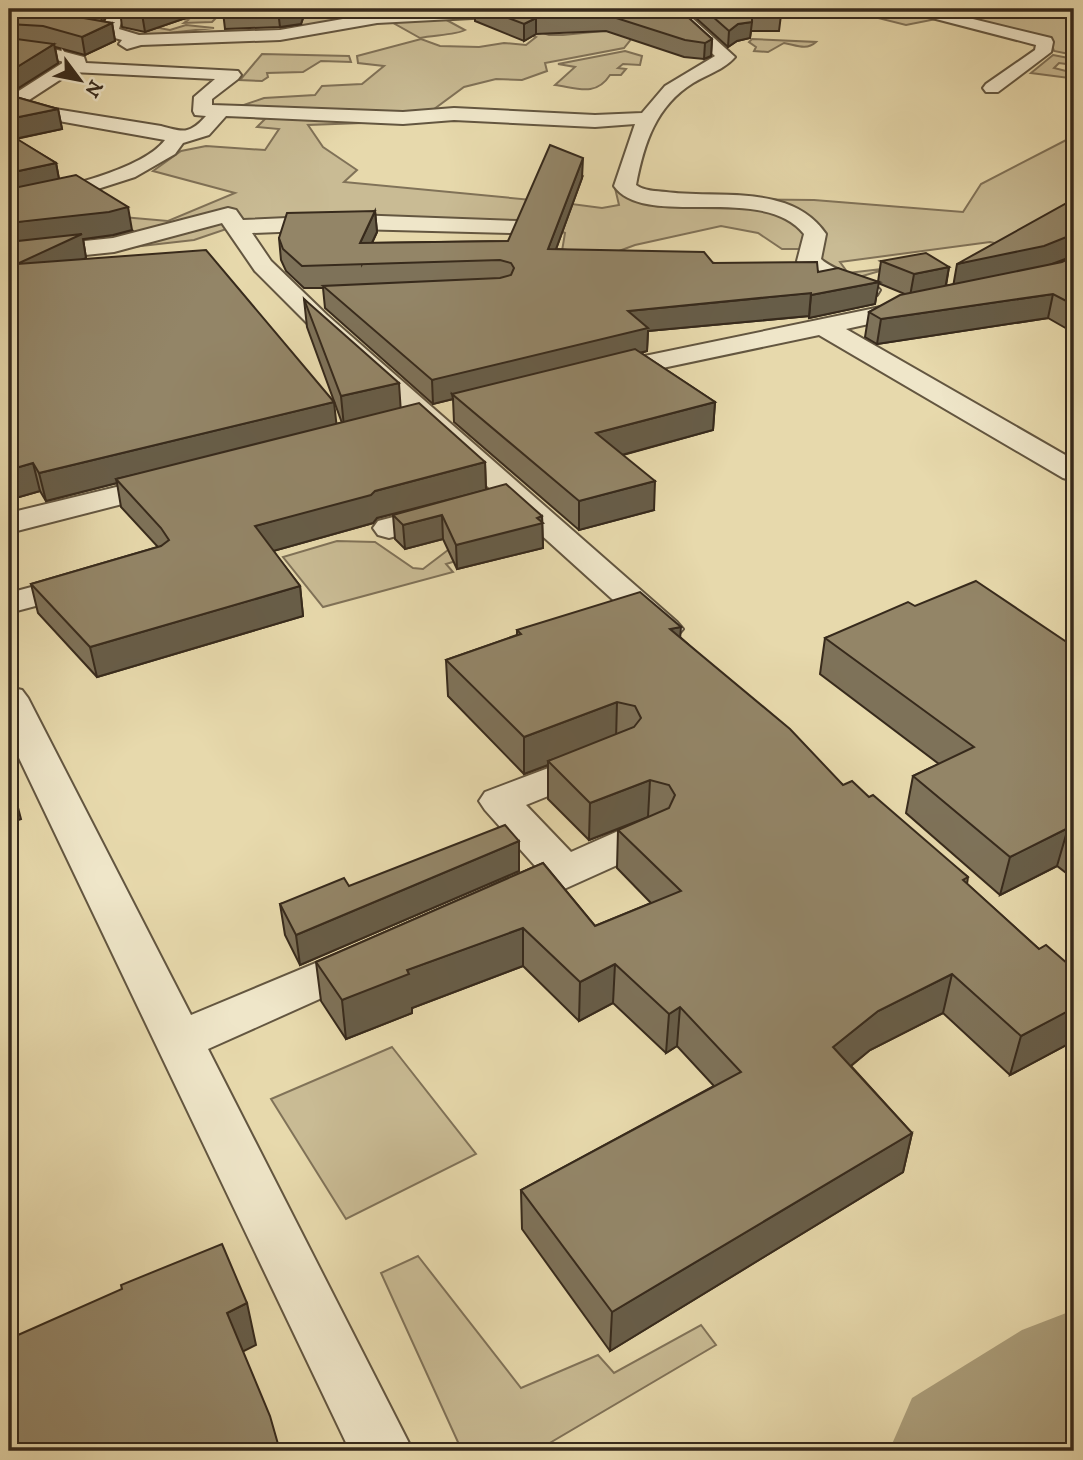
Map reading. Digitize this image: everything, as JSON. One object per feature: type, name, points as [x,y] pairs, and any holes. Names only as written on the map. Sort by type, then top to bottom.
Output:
[{"type":"street","points":[[109,44],[115,17],[124,9]]},
{"type":"street","points":[[220,110],[208,129],[197,136],[177,138],[161,132],[15,111],[20,99],[109,44],[139,40],[263,36],[377,18],[551,9]]},
{"type":"street","points":[[673,9],[726,57],[663,96],[649,118],[630,160],[625,186],[635,195],[728,200],[790,212],[809,222],[815,234],[809,261],[817,270],[833,279],[881,294],[907,308]]},
{"type":"street","points":[[914,9],[1045,42],[1043,52],[992,88]]},
{"type":"street","points":[[90,29],[109,44]]},
{"type":"street","points":[[263,36],[240,65],[203,97],[202,111],[403,118],[454,114],[595,121],[649,118]]},
{"type":"street","points":[[9,48],[46,52],[74,64],[240,65]]},
{"type":"street","points":[[9,205],[93,184],[144,166],[174,147],[177,138]]},
{"type":"street","points":[[9,256],[114,245],[232,221],[510,226]]},
{"type":"street","points":[[232,221],[263,266],[297,299],[693,654]]},
{"type":"street","points":[[297,299],[324,298]]},
{"type":"street","points":[[582,378],[946,300]]},
{"type":"street","points":[[820,325],[1074,472]]},
{"type":"street","points":[[9,523],[199,475]]},
{"type":"street","points":[[389,528],[514,494]]},
{"type":"street","points":[[9,603],[112,576]]},
{"type":"street","points":[[9,698],[382,1451]]},
{"type":"street","points":[[565,872],[499,801],[617,753]]},
{"type":"street","points":[[465,915],[649,834]]},
{"type":"street","points":[[178,1041],[403,943]]},
{"type":"shaded area","points":[[132,9],[281,9],[219,15],[212,22],[184,23],[188,20],[173,17],[148,26],[170,30],[186,25],[214,28],[141,36],[124,31],[122,22]]},
{"type":"shaded area","points":[[309,9],[413,9],[413,14],[280,31],[284,27],[295,26],[288,16],[308,16]]},
{"type":"shaded area","points":[[878,9],[1074,9],[1074,55],[1054,51],[1051,42],[941,18],[906,25],[866,15]]},
{"type":"shaded area","points":[[441,17],[465,30],[420,38],[388,20]]},
{"type":"shaded area","points":[[623,29],[632,38],[624,48],[545,63],[547,71],[522,80],[496,79],[464,87],[430,112],[401,116],[235,108],[264,98],[315,95],[322,86],[362,84],[384,66],[358,63],[357,56],[421,39],[440,46],[479,47],[504,43],[526,45],[536,37],[528,34],[537,31],[549,35],[563,35]]},
{"type":"shaded area","points":[[752,39],[816,42],[805,47],[784,43],[768,52],[754,51],[756,47],[749,42]]},
{"type":"shaded area","points":[[625,51],[642,56],[640,65],[623,64],[618,68],[626,69],[621,75],[610,75],[605,82],[592,89],[555,85],[575,67],[558,64]]},
{"type":"shaded area","points":[[262,54],[349,56],[351,62],[321,61],[303,72],[267,73],[268,77],[262,81],[240,80]]},
{"type":"shaded area","points":[[1053,55],[1074,59],[1074,65],[1059,63],[1054,68],[1074,73],[1069,78],[1031,73]]},
{"type":"shaded area","points":[[232,116],[416,121],[308,125],[323,147],[357,170],[344,182],[543,201],[531,223],[244,223],[194,240],[71,254],[28,222],[111,216],[168,221],[235,193],[153,171],[181,151],[206,146],[265,150],[279,129],[257,127],[265,119]]},
{"type":"shaded area","points":[[1074,136],[1074,206],[1012,247],[990,242],[840,262],[848,273],[890,268],[849,280],[805,249],[782,249],[758,233],[721,226],[635,245],[611,254],[560,263],[565,233],[540,224],[549,201],[602,208],[619,205],[615,188],[638,198],[814,200],[963,212],[981,184]]},
{"type":"shaded area","points":[[337,541],[375,542],[413,568],[423,569],[448,550],[459,560],[446,564],[453,572],[323,607],[283,557]]},
{"type":"shaded area","points":[[392,1047],[476,1154],[346,1219],[271,1099]]},
{"type":"shaded area","points":[[418,1256],[521,1388],[598,1355],[614,1373],[701,1325],[716,1345],[536,1451],[462,1451],[381,1273]]},
{"type":"building","points":[[9,9],[112,23],[82,37],[43,26],[9,24]]},
{"type":"building","points":[[120,9],[159,9],[142,14]]},
{"type":"building","points":[[225,9],[284,9],[223,12]]},
{"type":"building","points":[[485,9],[679,9],[712,39],[705,43],[685,40],[607,15],[536,18],[524,24]]},
{"type":"building","points":[[704,9],[778,9],[781,15],[752,15],[752,22],[738,24],[729,31]]},
{"type":"building","points":[[9,38],[54,44],[9,72]]},
{"type":"building","points":[[9,95],[58,109],[9,119]]},
{"type":"building","points":[[9,134],[56,163],[9,173]]},
{"type":"building","points":[[550,145],[583,158],[548,249],[704,252],[713,263],[817,262],[818,272],[838,268],[879,282],[811,295],[628,311],[648,328],[432,380],[323,286],[500,278],[511,275],[514,268],[511,263],[500,260],[302,266],[283,249],[279,238],[287,213],[375,211],[360,243],[508,241]]},
{"type":"building","points":[[76,175],[128,207],[109,212],[9,223],[9,189]]},
{"type":"building","points":[[1074,199],[1074,234],[1044,246],[957,264]]},
{"type":"building","points":[[82,234],[17,264],[206,250],[334,402],[39,473],[33,463],[9,470],[9,242]]},
{"type":"building","points":[[926,253],[949,267],[914,274],[881,261]]},
{"type":"building","points":[[1074,256],[1074,305],[1053,294],[881,319],[869,312],[900,295],[1062,262]]},
{"type":"building","points":[[304,299],[399,383],[341,396]]},
{"type":"building","points":[[635,349],[715,402],[596,433],[655,481],[579,501],[452,394]]},
{"type":"building","points":[[419,403],[485,462],[255,526],[300,586],[90,647],[31,584],[161,546],[169,540],[116,479]]},
{"type":"building","points":[[506,484],[542,516],[537,518],[543,523],[456,545],[442,515],[403,525],[393,515]]},
{"type":"building","points":[[976,581],[1074,647],[1074,833],[1068,828],[1010,857],[913,776],[974,747],[825,638],[908,602],[915,606]]},
{"type":"building","points":[[640,592],[681,627],[670,629],[790,729],[843,785],[852,781],[869,797],[873,795],[968,877],[963,880],[1039,949],[1046,945],[1068,964],[1074,965],[1074,1008],[1021,1036],[952,974],[878,1011],[833,1047],[912,1133],[612,1312],[521,1190],[741,1072],[680,1007],[669,1014],[615,964],[580,982],[523,928],[407,970],[409,974],[342,1000],[316,962],[543,863],[595,926],[681,891],[618,830],[669,808],[675,795],[669,785],[650,780],[590,803],[548,761],[634,727],[641,718],[635,706],[617,702],[524,737],[446,660],[521,634],[517,630]]},
{"type":"building","points":[[505,825],[519,841],[296,935],[280,904],[344,878],[349,886]]},
{"type":"building","points":[[222,1244],[247,1303],[227,1313],[270,1416],[280,1451],[9,1451],[9,1339],[122,1289],[121,1285]]},
{"type":"waterway","points":[[966,1451],[1074,1380]]}]
